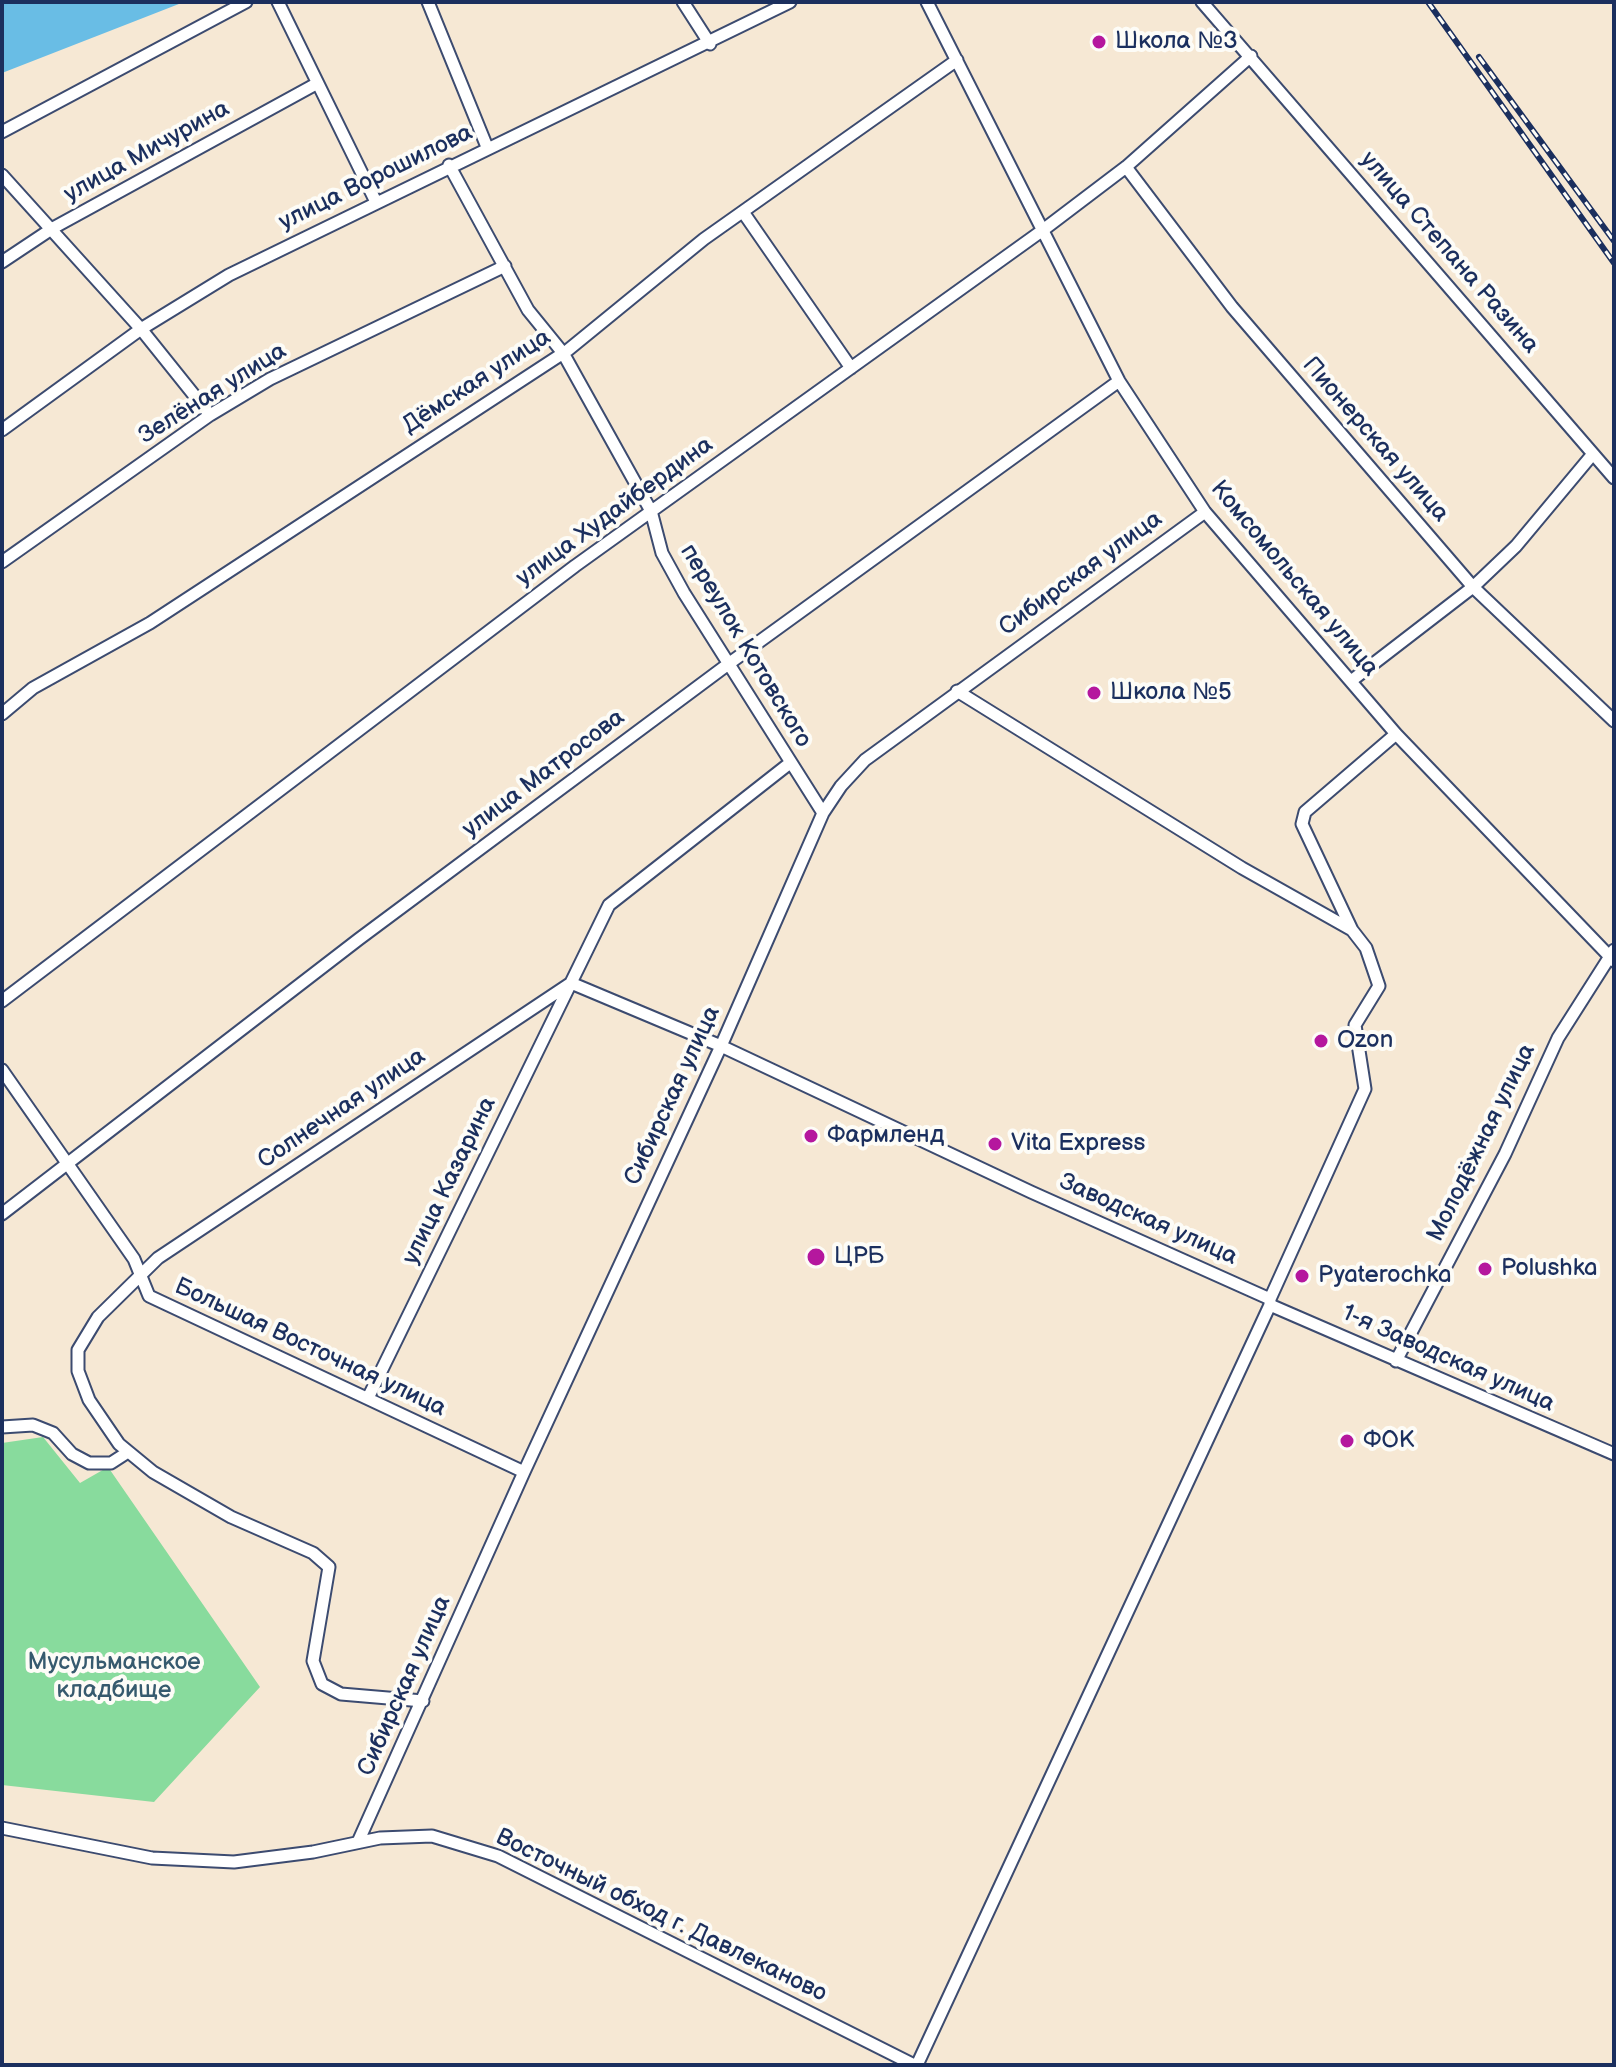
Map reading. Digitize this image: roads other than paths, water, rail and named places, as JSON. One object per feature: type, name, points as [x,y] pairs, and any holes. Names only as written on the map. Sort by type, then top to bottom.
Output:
[{"type":"street","points":[[2,132],[246,2]]},
{"type":"street","points":[[278,2],[376,202]]},
{"type":"street","points":[[428,2],[487,147]]},
{"type":"street","points":[[683,2],[710,44]]},
{"type":"street","name":"улица Ворошилова","points":[[2,430],[141,329],[229,275],[449,165],[710,44],[790,2]]},
{"type":"street","name":"Комсомольская улица","points":[[927,2],[1119,381],[1205,512],[1396,734],[1612,955]]},
{"type":"street","name":"улица Степана Разина","points":[[1202,2],[1614,478]]},
{"type":"street","name":"улица Худайбердина","points":[[2,1001],[651,511],[1043,230],[1126,167],[1251,56]]},
{"type":"street","name":"Дёмская улица","points":[[2,714],[33,688],[150,623],[563,353],[743,212],[957,60]]},
{"type":"street","name":"улица Мичурина","points":[[2,262],[53,228],[316,84]]},
{"type":"street","name":"переулок Котовского","points":[[449,165],[528,310],[563,353],[651,511],[662,553],[727,665],[823,813]]},
{"type":"street","name":"Пионерская улица","points":[[1126,167],[1232,307],[1473,587],[1614,721]]},
{"type":"street","points":[[2,175],[141,329],[210,415]]},
{"type":"street","points":[[743,212],[851,368]]},
{"type":"street","name":"Зелёная улица","points":[[2,562],[210,415],[270,379],[505,266]]},
{"type":"street","name":"улица Матросова","points":[[2,1214],[359,939],[727,665],[1119,381]]},
{"type":"street","points":[[1351,681],[1473,587],[1516,546],[1592,455]]},
{"type":"street","name":"Сибирская улица","points":[[358,1842],[524,1472],[721,1046],[823,813],[841,786],[865,760],[1205,512]]},
{"type":"street","points":[[957,691],[1242,868],[1352,930]]},
{"type":"street","points":[[916,2065],[1270,1302],[1365,1089],[1355,1025],[1379,986],[1366,948],[1352,930],[1302,824],[1305,812],[1396,734]]},
{"type":"street","name":"улица Казарина","points":[[368,1398],[609,905],[790,763]]},
{"type":"street","name":"Молодёжная улица","points":[[1396,1361],[1505,1154],[1558,1038],[1612,955]]},
{"type":"street","name":"Заводская улица","points":[[571,983],[721,1046],[1270,1302]]},
{"type":"street","name":"Солнечная улица","points":[[128,1452],[119,1444],[89,1400],[78,1371],[78,1350],[98,1317],[139,1273],[571,983]]},
{"type":"street","name":"Большая Восточная улица","points":[[2,1070],[134,1259],[149,1296],[165,1307],[524,1472]]},
{"type":"street","name":"1-я Заводская улица","points":[[1270,1302],[1396,1361],[1614,1454]]},
{"type":"street","points":[[2,1427],[33,1425],[53,1433],[72,1454],[89,1463],[111,1463],[128,1452],[153,1472],[231,1517],[313,1553],[329,1567],[313,1661],[322,1684],[341,1694],[423,1701]]},
{"type":"street","name":"Восточный обход г. Давлеканово","points":[[2,1828],[152,1858],[234,1862],[358,1842],[432,1836],[498,1856],[916,2065]]},
{"type":"water","points":[[2,2],[184,2],[2,73]]},
{"type":"railway","points":[[1428,2],[1614,263]]},
{"type":"railway","points":[[1479,57],[1614,241]]},
{"type":"place","name":"Школа №3","points":[[1099,42]]},
{"type":"place","name":"Школа №5","points":[[1094,693]]},
{"type":"place","name":"Ozon","points":[[1321,1041]]},
{"type":"place","name":"Фармленд","points":[[811,1136]]},
{"type":"place","name":"Vita Express","points":[[995,1144]]},
{"type":"place","name":"ЦРБ","points":[[816,1257]]},
{"type":"place","name":"Polushka","points":[[1485,1269]]},
{"type":"place","name":"Pyaterochka","points":[[1302,1276]]},
{"type":"place","name":"ФОК","points":[[1347,1441]]},
{"type":"park label","name":"Мусульманское кладбище","points":[[114,1677]]}]
